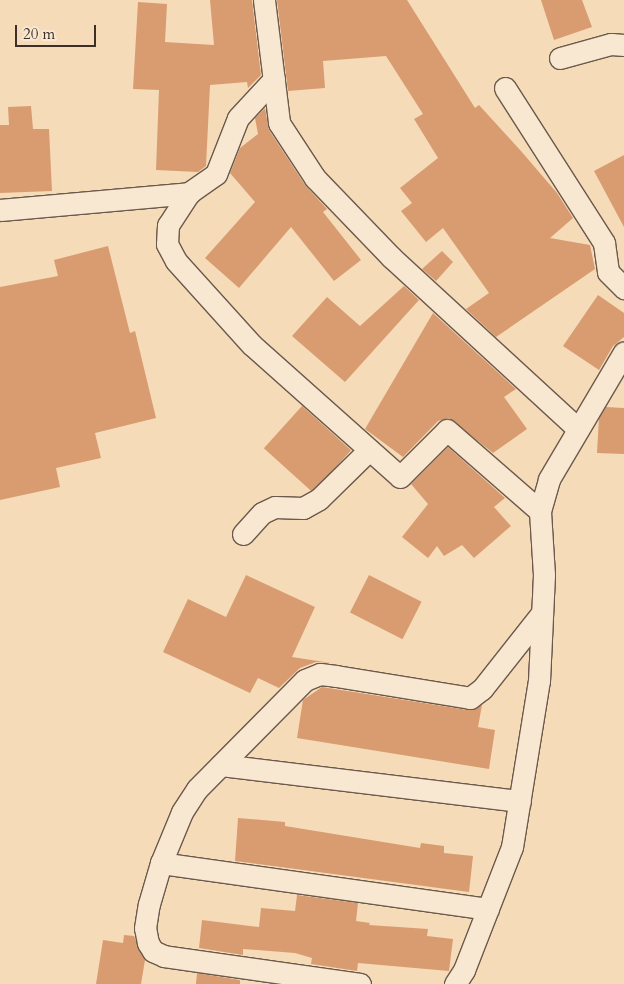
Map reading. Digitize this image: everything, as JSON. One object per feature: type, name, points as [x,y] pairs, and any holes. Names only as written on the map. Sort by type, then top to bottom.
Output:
[{"type":"street","points":[[264,0],[279,123],[315,178],[391,257],[578,429]]},
{"type":"street","points":[[560,58],[611,44],[624,45]]},
{"type":"street","points":[[274,80],[238,118],[216,174],[189,193],[168,225],[167,244],[176,261],[252,345],[400,477],[447,430],[540,511]]},
{"type":"street","points":[[505,88],[604,242],[608,272],[624,288]]},
{"type":"street","points":[[0,210],[189,193]]},
{"type":"street","points":[[455,984],[464,970],[512,847],[539,681],[542,613],[540,511],[549,479],[624,352]]},
{"type":"street","points":[[243,534],[262,514],[275,507],[303,508],[319,499],[369,450]]},
{"type":"street","points":[[360,984],[164,956],[153,951],[148,943],[145,928],[161,863],[182,812],[197,789],[293,690],[320,674],[470,698],[482,689],[542,613]]},
{"type":"street","points":[[221,764],[520,801]]},
{"type":"street","points":[[161,863],[488,909]]},
{"type":"building","points":[[210,0],[252,0],[261,75],[248,88],[247,82],[210,85],[206,166],[198,172],[156,170],[159,90],[133,89],[138,2],[167,4],[165,42],[214,45]]},
{"type":"building","points":[[277,0],[407,0],[475,108],[479,105],[521,151],[557,193],[573,218],[550,238],[590,245],[595,269],[496,337],[466,309],[489,293],[443,228],[426,242],[401,211],[412,203],[400,188],[438,158],[414,119],[423,114],[386,56],[323,61],[325,88],[288,91]]},
{"type":"building","points":[[541,0],[582,0],[592,27],[554,40]]},
{"type":"building","points":[[31,106],[33,129],[49,129],[52,191],[0,193],[0,125],[9,125],[8,107]]},
{"type":"building","points":[[265,108],[269,130],[305,185],[327,209],[323,212],[361,260],[334,281],[291,227],[239,288],[205,258],[255,202],[230,173],[240,148],[258,134],[255,118]]},
{"type":"building","points":[[624,155],[624,227],[594,171]]},
{"type":"building","points":[[108,246],[130,333],[135,331],[156,418],[95,433],[101,458],[56,468],[60,487],[0,500],[0,287],[58,276],[54,260]]},
{"type":"building","points":[[442,251],[453,262],[436,281],[422,269]]},
{"type":"building","points":[[404,286],[419,300],[345,382],[292,336],[327,297],[360,326]]},
{"type":"building","points":[[598,295],[624,313],[624,337],[613,346],[599,370],[563,346]]},
{"type":"building","points":[[433,313],[516,389],[504,397],[527,429],[493,453],[449,418],[438,421],[403,457],[365,429]]},
{"type":"building","points":[[302,406],[351,450],[313,493],[264,448]]},
{"type":"building","points":[[606,407],[624,408],[624,454],[597,453],[599,418]]},
{"type":"building","points":[[448,447],[505,498],[494,507],[511,526],[474,558],[462,545],[444,556],[437,546],[428,558],[402,537],[428,504],[411,484]]},
{"type":"building","points":[[246,575],[315,607],[292,657],[331,663],[316,662],[300,668],[279,688],[258,678],[250,693],[163,652],[188,599],[226,617]]},
{"type":"building","points":[[369,575],[422,602],[403,639],[350,612]]},
{"type":"building","points":[[322,687],[468,710],[482,705],[478,727],[495,730],[489,769],[297,738],[303,700]]},
{"type":"building","points":[[238,818],[285,822],[285,826],[420,848],[421,843],[444,846],[444,853],[473,856],[469,892],[235,861]]},
{"type":"building","points":[[297,895],[358,903],[356,921],[370,923],[369,925],[428,929],[427,936],[453,939],[449,971],[358,963],[357,971],[311,964],[312,958],[295,953],[243,949],[243,955],[199,948],[202,920],[259,927],[261,908],[295,911]]},
{"type":"building","points":[[124,935],[134,936],[145,960],[141,984],[96,984],[103,940],[123,943]]},
{"type":"building","points":[[197,973],[240,980],[240,984],[196,984]]}]
